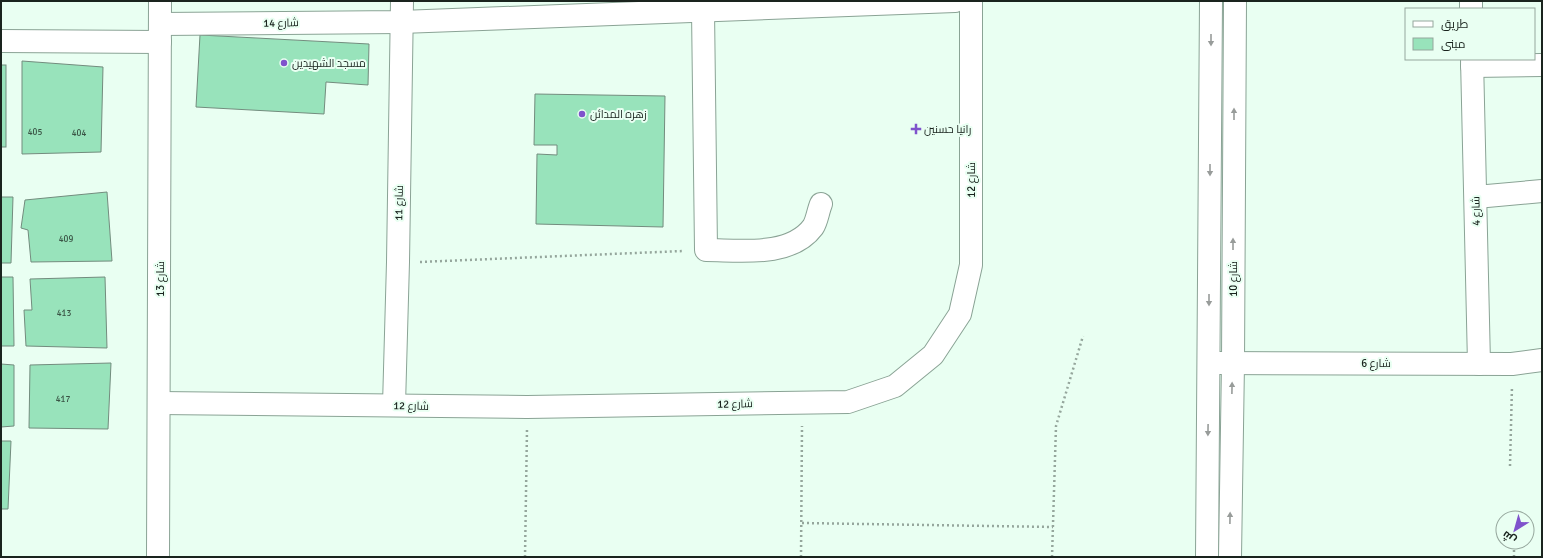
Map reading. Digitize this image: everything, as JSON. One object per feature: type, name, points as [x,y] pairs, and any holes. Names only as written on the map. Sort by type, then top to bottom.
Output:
[{"type":"street","name":"شارع 13","points":[[158,557],[160,1]]},
{"type":"street","name":"شارع 14","points":[[1,41],[160,33],[401,12],[703,10],[836,3],[955,1]]},
{"type":"street","name":"شارع 12","points":[[159,403],[528,407],[848,402],[895,386],[933,355],[960,314],[971,265],[971,1]]},
{"type":"street","points":[[1207,557],[1211,1]]},
{"type":"street","name":"شارع 10","points":[[1230,557],[1233,363],[1235,1]]},
{"type":"street","points":[[703,10],[706,250],[772,250],[796,242],[813,227],[821,204]]},
{"type":"street","name":"شارع 11","points":[[394,405],[398,262],[401,12]]},
{"type":"street","points":[[1472,63],[1542,65]]},
{"type":"street","name":"شارع 4","points":[[1472,63],[1479,364]]},
{"type":"street","points":[[1476,197],[1542,191]]},
{"type":"street","name":"شارع 6","points":[[1209,363],[1512,364],[1542,360]]},
{"type":"path","points":[[398,262],[706,250]]},
{"type":"path","points":[[1052,557],[1056,426],[1083,336]]},
{"type":"path","points":[[1510,466],[1512,364]]},
{"type":"path","points":[[801,557],[802,403]]},
{"type":"path","points":[[525,557],[528,407]]},
{"type":"path","points":[[802,523],[1053,527]]},
{"type":"building","name":"مسجد الشهيدين","points":[[200,35],[369,44],[368,85],[326,82],[324,114],[196,107]]},
{"type":"building","points":[[22,61],[103,67],[101,152],[22,154]]},
{"type":"building","points":[[1,65],[6,65],[6,147],[1,147]]},
{"type":"building","points":[[535,94],[665,96],[663,227],[536,224],[537,154],[557,155],[557,145],[534,145]]},
{"type":"building","points":[[107,192],[112,261],[31,262],[28,230],[21,228],[25,200]]},
{"type":"building","points":[[1,197],[13,197],[11,263],[1,263]]},
{"type":"building","points":[[1,277],[13,277],[14,346],[1,346]]},
{"type":"building","points":[[105,277],[107,348],[26,346],[24,310],[32,310],[30,279]]},
{"type":"building","points":[[111,363],[108,429],[29,428],[30,365]]},
{"type":"building","points":[[1,364],[14,365],[14,426],[1,427]]},
{"type":"building","points":[[1,441],[11,441],[8,509],[1,509]]},
{"type":"place","name":"مسجد الشهيدين","points":[[284,63]]},
{"type":"place","name":"زهره المدائن","points":[[582,114]]},
{"type":"place","name":"رانيا حسنين","points":[[916,129]]}]
